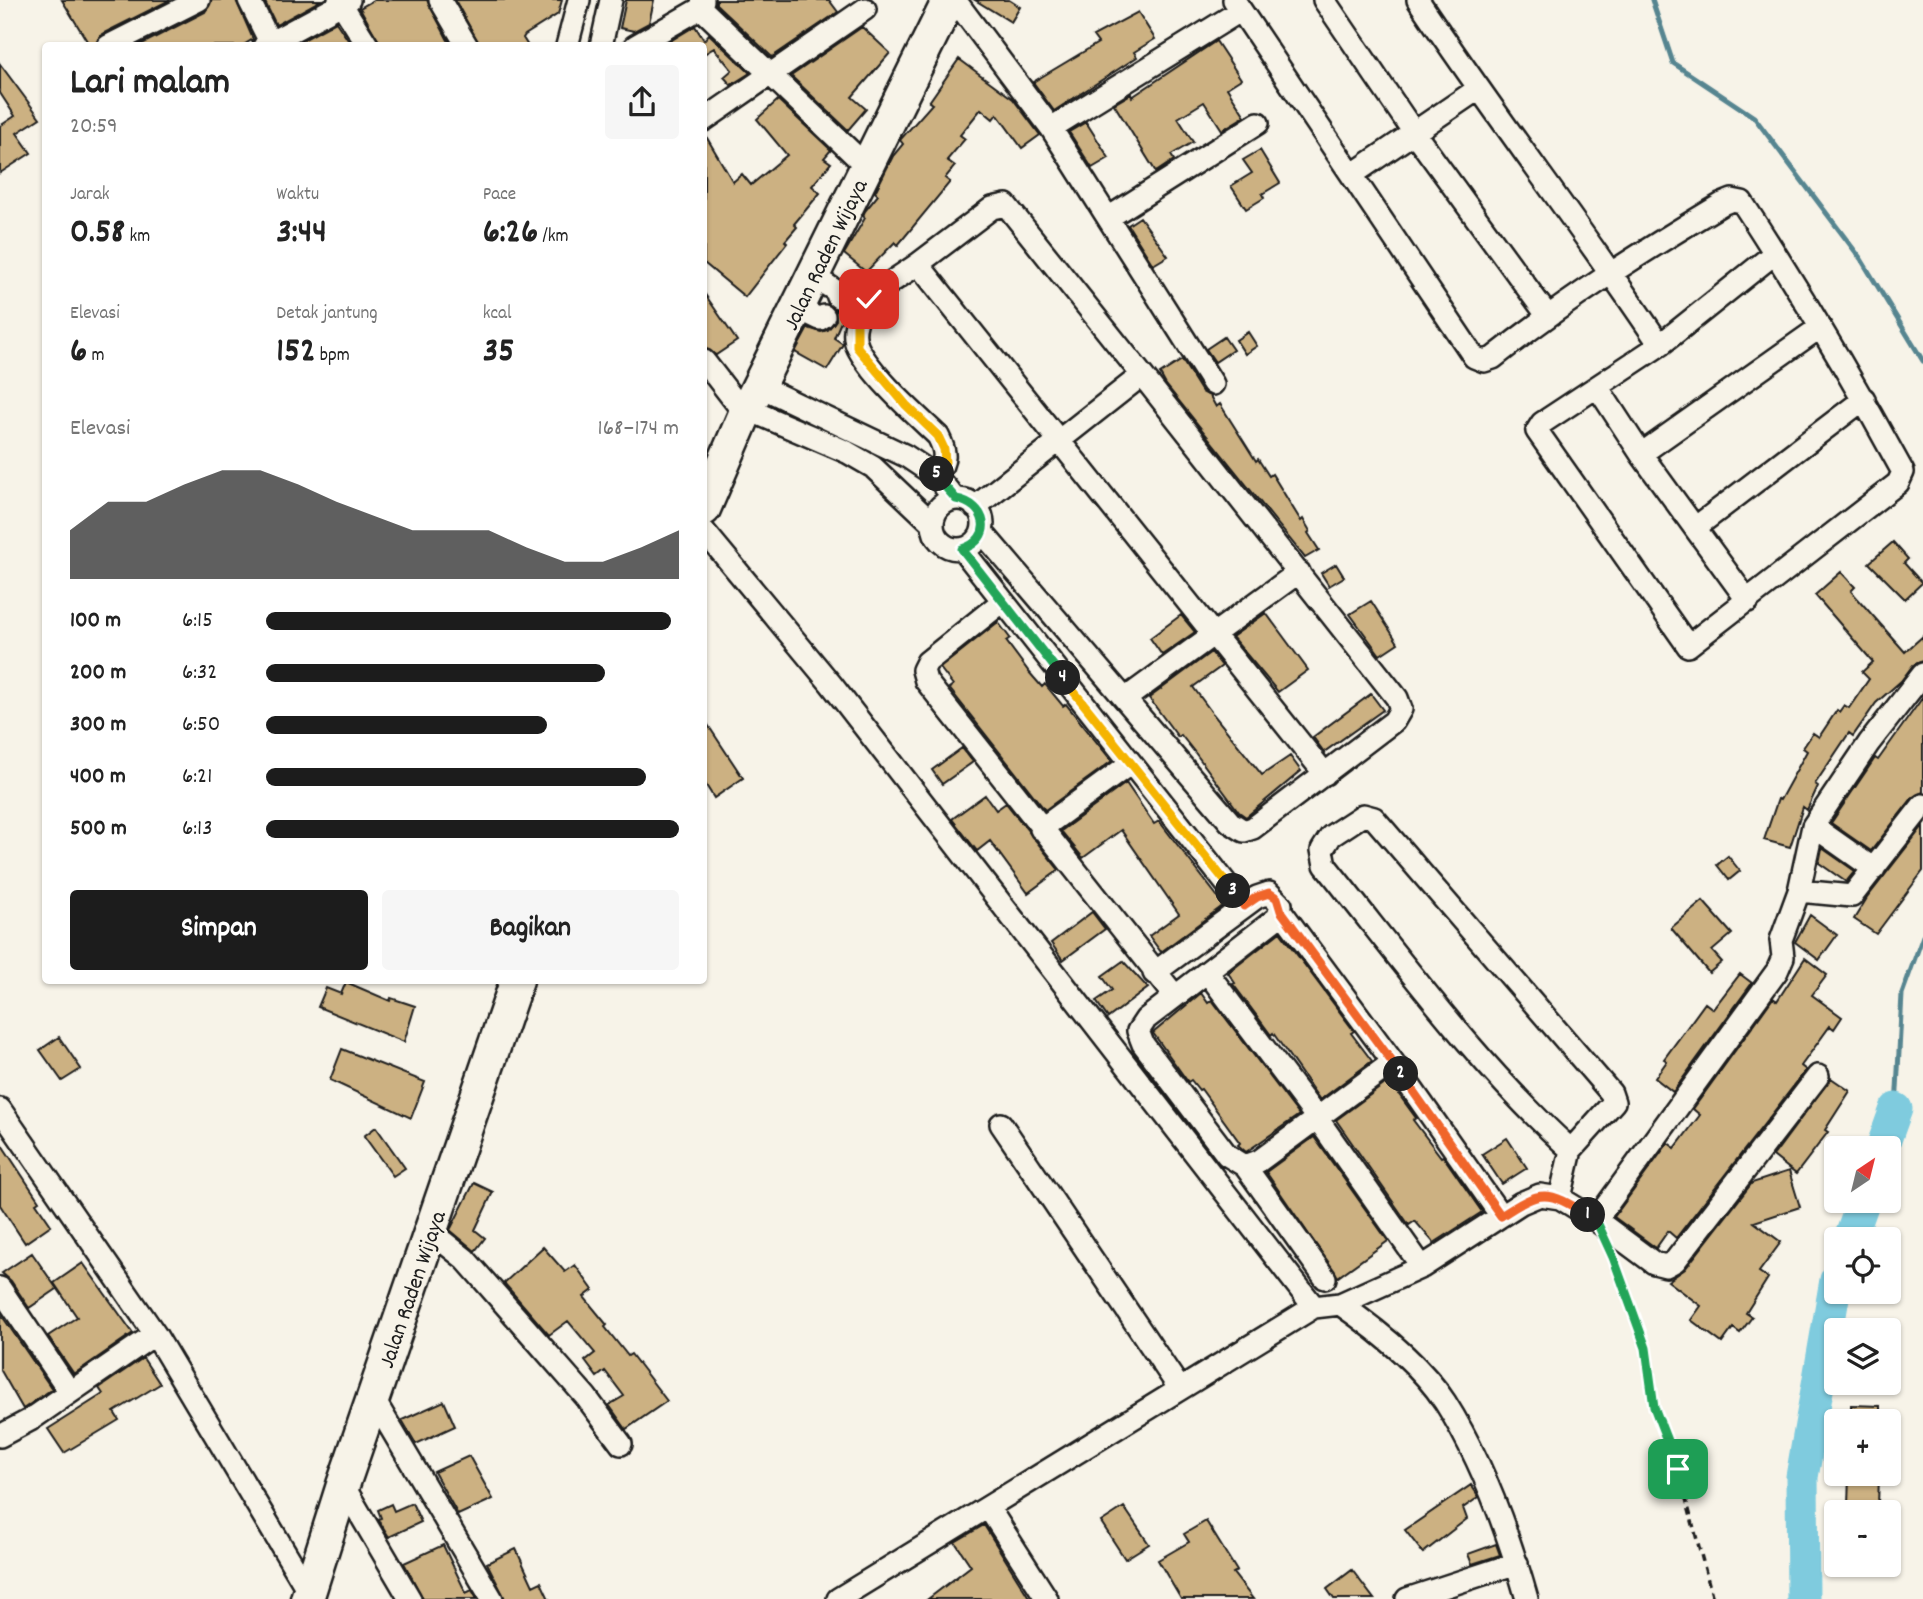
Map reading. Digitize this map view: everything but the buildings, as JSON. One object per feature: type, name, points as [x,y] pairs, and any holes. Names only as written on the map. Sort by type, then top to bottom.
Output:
[{"type":"highway","name":"Jalan Raden Wijaya","points":[[707,502],[751,403],[811,312],[813,276],[949,0]]},
{"type":"highway","name":"Jalan Raden Wijaya","points":[[308,1595],[343,1485],[516,984]]},
{"type":"street","points":[[116,42],[199,0]]},
{"type":"street","points":[[249,0],[266,42]]},
{"type":"street","points":[[440,0],[465,42]]},
{"type":"street","points":[[569,42],[579,0]]},
{"type":"street","points":[[602,42],[611,0]]},
{"type":"street","points":[[955,0],[1051,128],[1213,384]]},
{"type":"street","points":[[1324,0],[1415,134],[1547,315]]},
{"type":"street","points":[[1418,0],[1478,89],[1611,271],[1660,345]]},
{"type":"street","points":[[271,42],[343,1],[366,42]]},
{"type":"street","points":[[641,42],[702,4],[767,74],[867,167]]},
{"type":"street","points":[[1051,128],[1237,5],[1475,357],[1484,362],[1611,271],[1721,204],[1732,200],[1742,202],[1775,253],[1864,399],[1903,471],[1902,478],[1688,646],[1537,431],[1542,423],[1660,345],[1775,253]]},
{"type":"street","points":[[707,118],[865,9]]},
{"type":"street","points":[[1353,174],[1478,89]]},
{"type":"street","points":[[1108,218],[1258,123]]},
{"type":"street","points":[[936,476],[945,462],[944,449],[938,436],[868,363],[857,347],[857,318],[869,299],[992,208],[1006,205],[1299,572],[1397,698],[1401,709],[1394,721],[1254,828],[1244,831],[1230,822],[982,532]]},
{"type":"street","points":[[918,264],[1216,634],[1325,774]]},
{"type":"street","points":[[813,276],[836,291],[838,297]]},
{"type":"street","points":[[1641,454],[1819,328]]},
{"type":"street","points":[[707,364],[751,403],[851,443],[906,456],[936,476],[965,503],[982,518],[982,532],[975,543],[962,549],[948,547],[934,531],[933,524],[940,508],[965,503],[1059,442],[1142,375]]},
{"type":"street","points":[[1598,388],[1641,454],[1748,601]]},
{"type":"street","points":[[1696,527],[1864,399]]},
{"type":"street","points":[[851,443],[933,524]]},
{"type":"street","points":[[707,535],[831,684],[1314,1307]]},
{"type":"street","points":[[962,549],[1244,906]]},
{"type":"street","points":[[1125,699],[1299,572]]},
{"type":"street","points":[[1003,601],[927,662],[923,670],[926,681],[1154,973],[1175,996]]},
{"type":"street","points":[[1596,1220],[1777,971],[1783,957],[1781,940],[1799,891],[1813,826],[1869,743],[1923,674]]},
{"type":"street","points":[[1041,829],[1131,763]]},
{"type":"street","points":[[1799,891],[1852,896],[1923,805]]},
{"type":"street","points":[[1560,1198],[1572,1150],[1614,1102],[1611,1093],[1374,818],[1363,816],[1331,836],[1322,850],[1325,865],[1456,1027],[1542,1123],[1572,1150]]},
{"type":"street","points":[[1813,826],[1874,869]]},
{"type":"street","points":[[1154,973],[1257,897],[1269,893],[1277,898],[1281,911],[1393,1062],[1501,1216]]},
{"type":"street","points":[[1281,911],[1146,1019],[1138,1031],[1143,1044],[1227,1155],[1245,1166],[1325,1278]]},
{"type":"street","points":[[1207,972],[1317,1118],[1422,1267]]},
{"type":"street","points":[[1245,1166],[1259,1161],[1393,1062]]},
{"type":"street","points":[[838,1599],[1314,1307],[1340,1304],[1422,1267],[1501,1216],[1540,1195],[1560,1198],[1596,1220],[1654,1263],[1666,1266],[1675,1261],[1818,1076]]},
{"type":"street","points":[[1,1112],[155,1334],[308,1595]]},
{"type":"street","points":[[1001,1125],[1180,1389]]},
{"type":"street","points":[[431,1232],[465,1259],[586,1397],[621,1444]]},
{"type":"street","points":[[0,1288],[70,1392]]},
{"type":"street","points":[[1340,1304],[1394,1345],[1444,1400],[1476,1459],[1517,1563],[1527,1599]]},
{"type":"street","points":[[0,1436],[30,1420],[155,1334]]},
{"type":"street","points":[[373,1398],[492,1599]]},
{"type":"street","points":[[343,1485],[410,1599]]},
{"type":"street","points":[[988,1507],[1047,1599]]},
{"type":"street","points":[[1407,1599],[1452,1591],[1517,1563]]},
{"type":"path","points":[[1613,1257],[1646,1348],[1654,1407],[1678,1469],[1713,1599]]},
{"type":"waterway","points":[[1652,0],[1673,63],[1754,117],[1861,259],[1923,361]]},
{"type":"waterway","points":[[1896,1109],[1902,994],[1923,936]]},
{"type":"waterway","points":[[1886,1136],[1896,1109]]},
{"type":"waterway","points":[[1854,1227],[1859,1213]]},
{"type":"waterway","points":[[1803,1599],[1802,1477],[1832,1304]]},
{"type":"route","points":[[869,299],[857,318],[857,347],[906,405],[938,436],[944,449],[945,462],[936,476],[956,499],[975,507],[982,518],[979,538],[969,547],[962,549],[1003,601],[1244,906],[1269,893],[1277,898],[1281,911],[1393,1062],[1501,1216],[1540,1195],[1560,1198],[1596,1220],[1613,1257],[1646,1348],[1654,1407],[1678,1469]]}]
